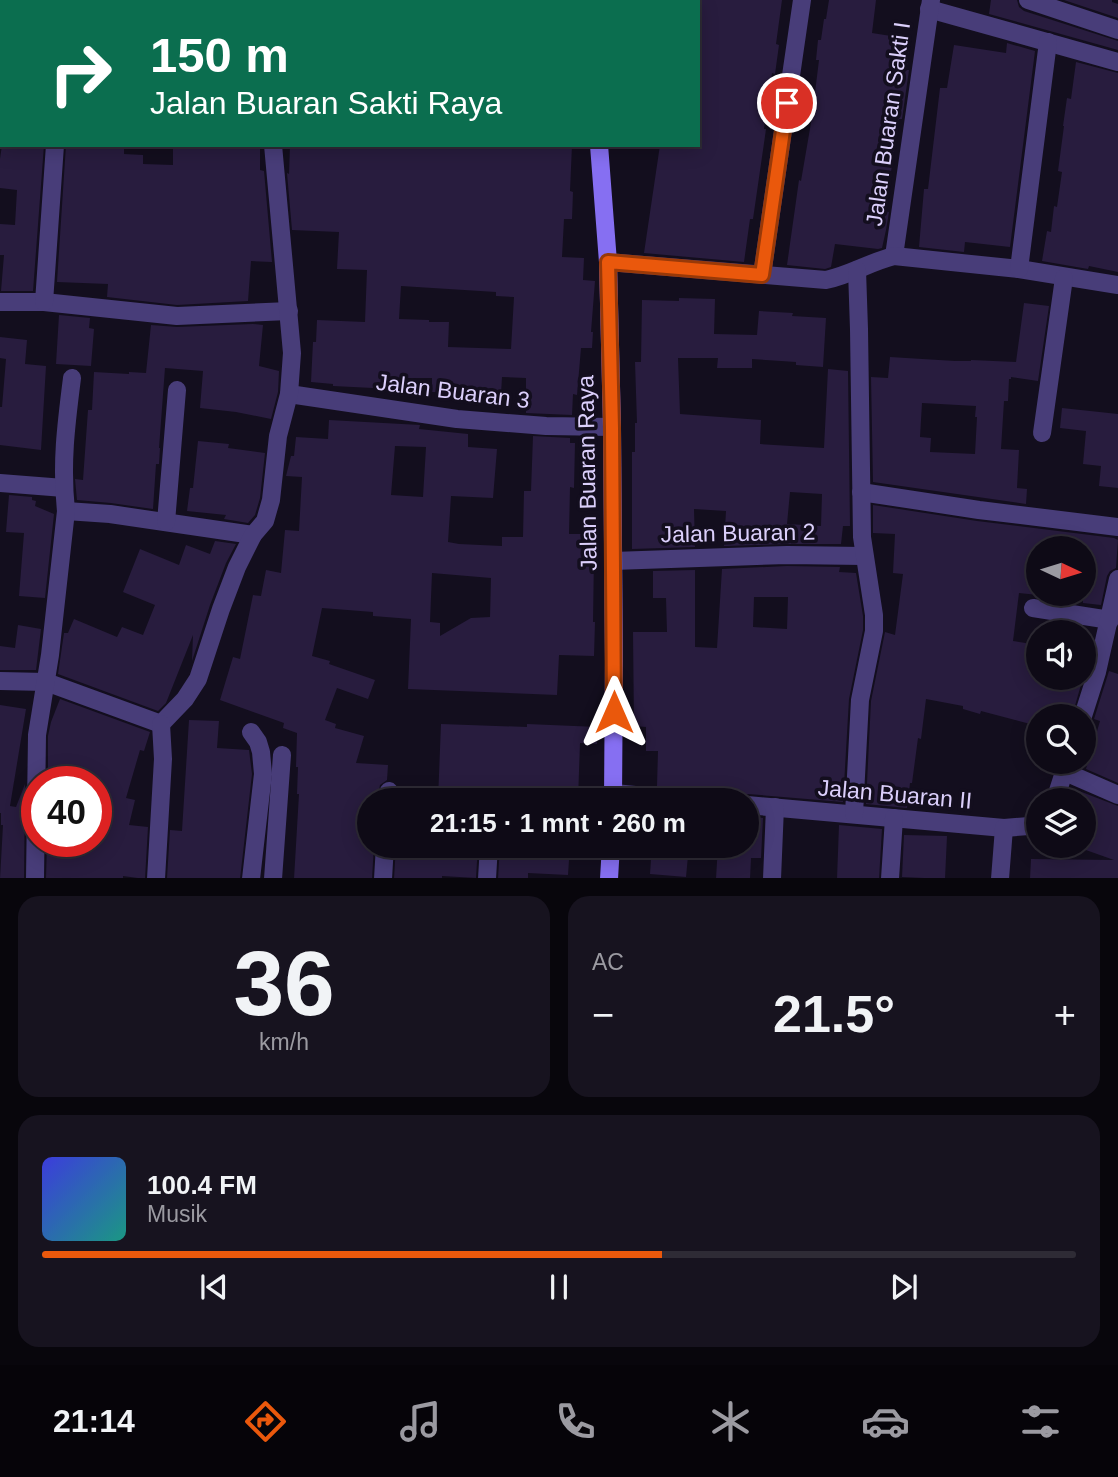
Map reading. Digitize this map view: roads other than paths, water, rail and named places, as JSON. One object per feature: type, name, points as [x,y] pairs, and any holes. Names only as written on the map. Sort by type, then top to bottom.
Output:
[{"type":"street","points":[[762,275],[802,0]]},
{"type":"street","points":[[1028,0],[1118,30]]},
{"type":"street","points":[[930,4],[1118,62]]},
{"type":"street","name":"Jalan Buaran Sakti I","points":[[894,256],[930,4]]},
{"type":"street","points":[[1019,269],[1048,42]]},
{"type":"street","points":[[44,302],[55,147]]},
{"type":"street","points":[[156,878],[163,759],[161,724],[186,699],[198,679],[237,567],[253,535],[265,522],[278,436],[289,394],[292,353],[273,147]]},
{"type":"street","name":"Jalan Buaran Raya","points":[[599,147],[608,262],[612,428],[614,788]]},
{"type":"street","points":[[608,262],[826,280],[841,277],[874,261],[894,256],[1019,269],[1118,285]]},
{"type":"street","points":[[854,814],[860,700],[874,631],[862,537],[857,270]]},
{"type":"street","points":[[1042,433],[1064,278]]},
{"type":"street","points":[[0,302],[44,302],[177,316],[289,311]]},
{"type":"street","points":[[35,878],[37,735],[46,682],[66,511],[64,446],[72,378]]},
{"type":"street","points":[[166,522],[177,390]]},
{"type":"street","name":"Jalan Buaran 3","points":[[289,394],[457,419],[612,428]]},
{"type":"street","points":[[0,483],[64,488]]},
{"type":"street","points":[[861,492],[1118,527]]},
{"type":"street","points":[[66,511],[253,535]]},
{"type":"street","name":"Jalan Buaran 2","points":[[613,561],[787,555],[864,556]]},
{"type":"street","points":[[1087,704],[1110,620],[1118,579]]},
{"type":"street","points":[[1033,608],[1110,620]]},
{"type":"street","points":[[0,681],[46,682],[161,724]]},
{"type":"street","points":[[251,733],[261,752],[262,774],[251,878]]},
{"type":"street","points":[[274,878],[282,755]]},
{"type":"street","points":[[1079,774],[1118,795]]},
{"type":"street","name":"Jalan Buaran II","points":[[759,806],[1004,828],[1026,826]]},
{"type":"street","points":[[772,878],[775,807]]},
{"type":"street","points":[[890,878],[894,818]]},
{"type":"street","points":[[1000,878],[1004,828]]},
{"type":"street","points":[[383,878],[385,858]]},
{"type":"street","points":[[487,878],[488,858]]},
{"type":"street","points":[[609,878],[610,858]]}]
